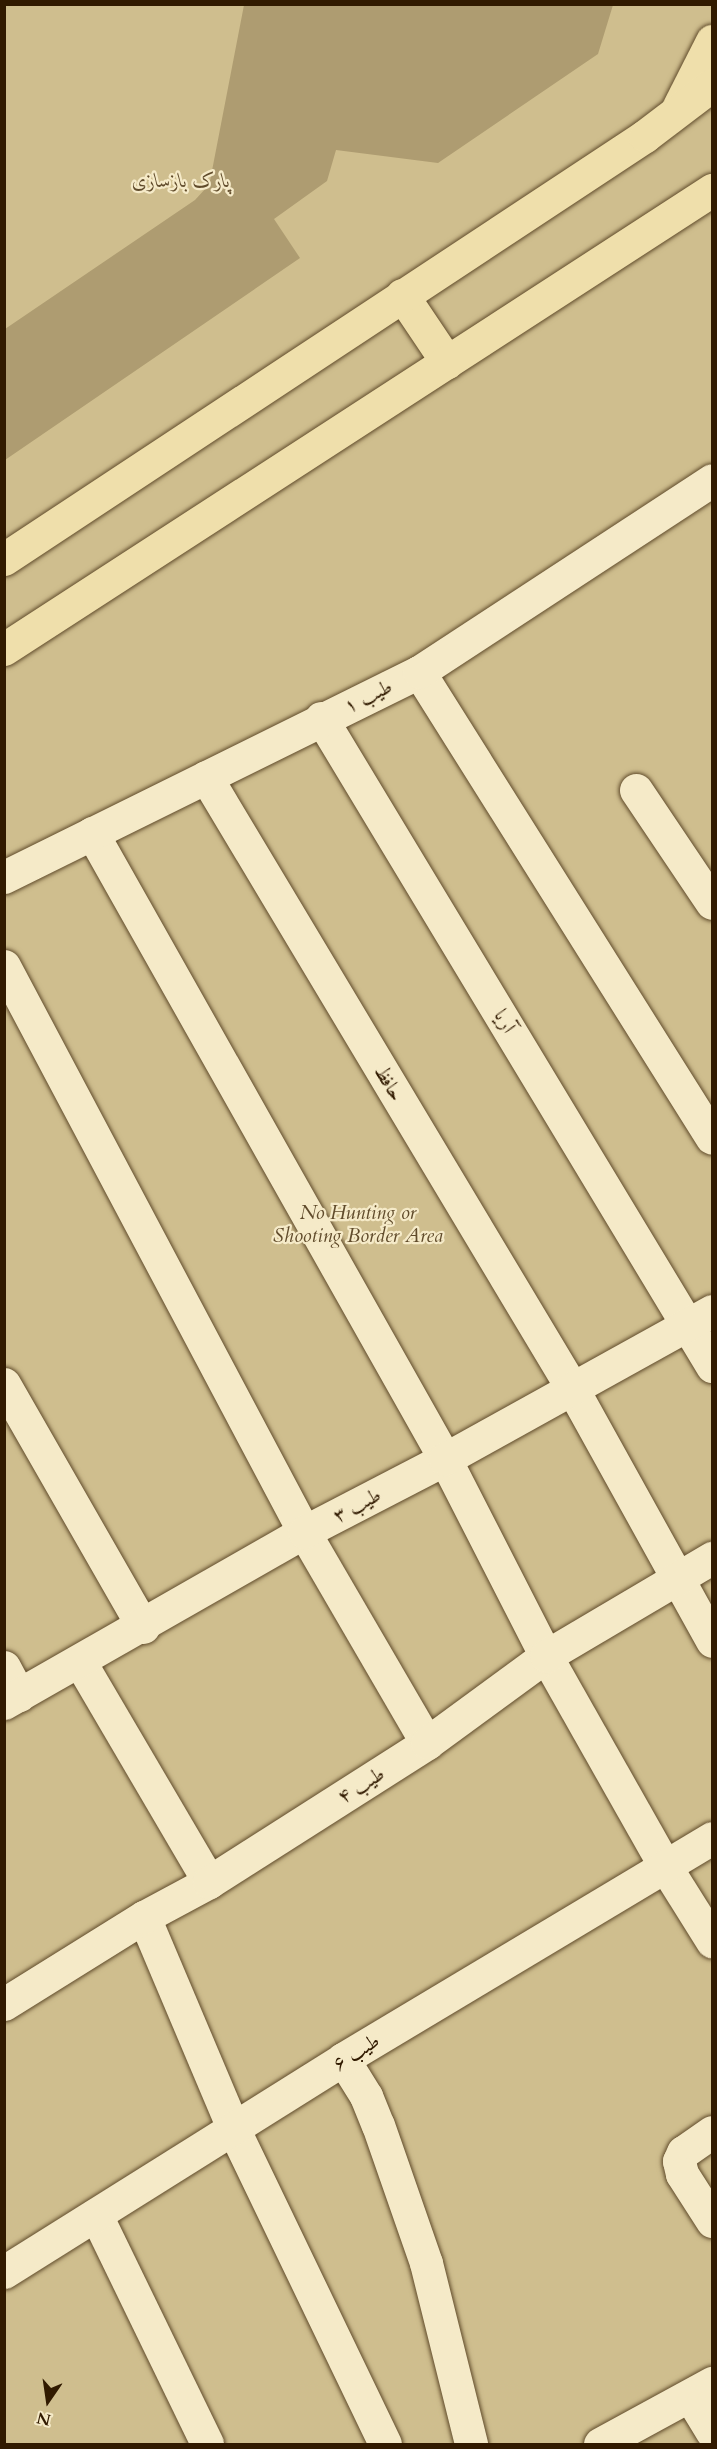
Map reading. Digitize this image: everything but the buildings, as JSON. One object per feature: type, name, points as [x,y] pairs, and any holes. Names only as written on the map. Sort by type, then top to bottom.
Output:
[{"type":"main road","points":[[674,116],[712,41]]},
{"type":"main road","points":[[4,559],[674,116],[712,85]]},
{"type":"main road","points":[[4,649],[712,190]]},
{"type":"main road","points":[[402,296],[447,362]]},
{"type":"street","name":"طیب ۱","points":[[4,877],[321,718],[418,672],[712,480]]},
{"type":"street","points":[[418,672],[712,1138]]},
{"type":"street","name":"آریا","points":[[321,718],[701,1318],[712,1366]]},
{"type":"street","name":"حافظ","points":[[206,777],[572,1388],[712,1641]]},
{"type":"street","points":[[636,790],[712,903]]},
{"type":"street","points":[[92,833],[445,1459],[546,1656],[665,1866],[712,1941]]},
{"type":"street","points":[[4,966],[304,1532],[427,1743]]},
{"type":"street","name":"طیب ۳","points":[[9,1688],[80,1662],[304,1532],[445,1459],[701,1318]]},
{"type":"street","points":[[4,1384],[143,1627]]},
{"type":"street","name":"طیب ۴","points":[[4,2004],[144,1917],[209,1882],[427,1743],[546,1656],[712,1558]]},
{"type":"street","points":[[80,1662],[209,1882]]},
{"type":"street","name":"طیب ۶","points":[[4,2272],[234,2130],[343,2059],[712,1838]]},
{"type":"street","points":[[144,1917],[234,2130],[385,2445]]},
{"type":"street","points":[[343,2059],[366,2096],[426,2263],[471,2445]]},
{"type":"street","points":[[712,2132],[683,2152],[680,2161],[682,2174],[712,2222]]},
{"type":"street","points":[[96,2215],[207,2445]]},
{"type":"street","points":[[600,2445],[701,2389],[712,2432]]},
{"type":"green space","name":"No Hunting or Shooting Border Area","points":[[5,5],[712,5],[712,2444],[5,2444]]},
{"type":"shaded area","points":[[244,5],[613,5],[598,54],[438,163],[336,150],[327,181],[274,219],[300,258],[5,460],[5,329],[195,200],[206,188],[210,181]]},
{"type":"park label","name":"پارک بازسازی","points":[[181,180]]}]
